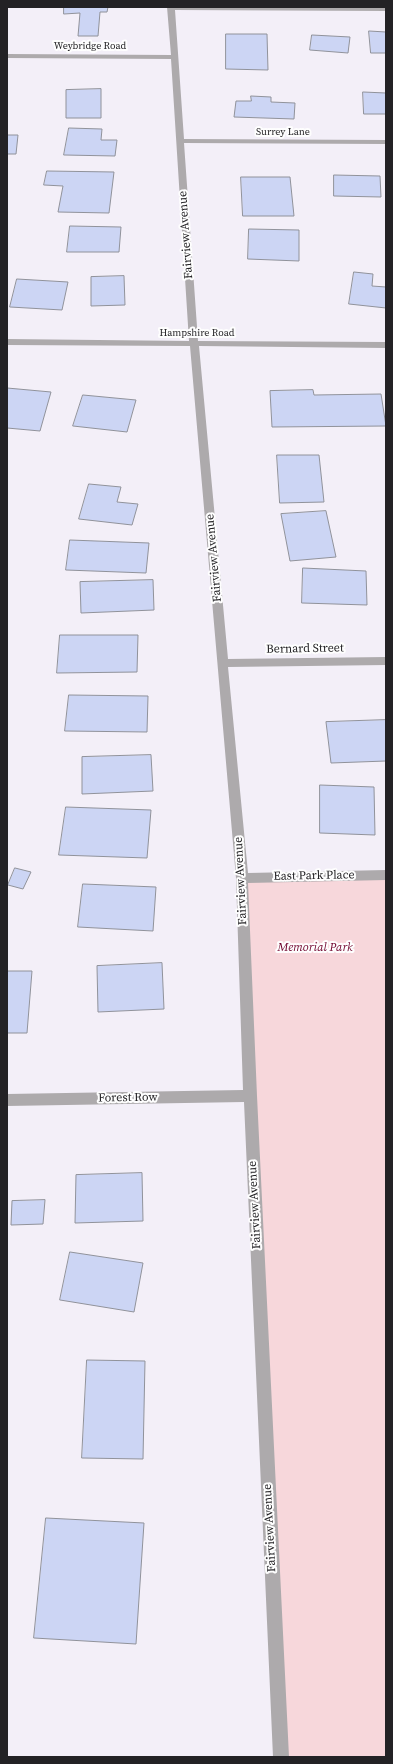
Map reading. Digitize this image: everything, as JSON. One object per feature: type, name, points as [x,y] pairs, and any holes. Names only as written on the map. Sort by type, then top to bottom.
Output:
[{"type":"street","points":[[171,7],[386,9]]},
{"type":"street","name":"Fairview Avenue","points":[[171,7],[194,344],[224,663],[242,878],[250,1096],[281,1757]]},
{"type":"street","name":"Weybridge Road","points":[[7,56],[174,57]]},
{"type":"street","name":"Surrey Lane","points":[[180,141],[386,142]]},
{"type":"street","name":"Hampshire Road","points":[[7,342],[386,345]]},
{"type":"street","name":"Bernard Street","points":[[224,663],[386,661]]},
{"type":"street","name":"East Park Place","points":[[242,878],[386,875]]},
{"type":"street","name":"Forest Row","points":[[7,1100],[250,1096]]},
{"type":"green space","name":"Memorial Park","points":[[386,875],[386,1757],[281,1757],[242,878]]},
{"type":"building","points":[[64,7],[108,7],[107,12],[100,12],[98,36],[78,36],[80,13],[64,14]]},
{"type":"building","points":[[369,31],[386,32],[386,53],[371,53]]},
{"type":"building","points":[[226,34],[267,34],[268,70],[226,69]]},
{"type":"building","points":[[312,35],[350,37],[348,53],[310,50]]},
{"type":"building","points":[[101,89],[101,118],[66,118],[66,90]]},
{"type":"building","points":[[363,92],[386,93],[386,114],[364,114]]},
{"type":"building","points":[[251,96],[271,97],[271,102],[295,103],[294,119],[234,117],[236,101],[251,101]]},
{"type":"building","points":[[69,128],[102,129],[101,140],[117,140],[115,156],[64,155]]},
{"type":"building","points":[[7,135],[18,135],[16,154],[7,154]]},
{"type":"building","points":[[47,171],[114,172],[109,213],[58,212],[63,186],[44,185]]},
{"type":"building","points":[[334,175],[380,176],[381,197],[334,196]]},
{"type":"building","points":[[241,177],[290,177],[294,216],[243,216]]},
{"type":"building","points":[[70,226],[121,227],[119,252],[67,252]]},
{"type":"building","points":[[249,229],[299,230],[299,261],[248,259]]},
{"type":"building","points":[[354,272],[373,274],[372,286],[386,287],[386,308],[349,304]]},
{"type":"building","points":[[124,276],[125,305],[91,306],[91,277]]},
{"type":"building","points":[[17,279],[68,282],[62,310],[10,307]]},
{"type":"building","points":[[7,388],[51,392],[40,431],[7,428]]},
{"type":"building","points":[[313,390],[314,395],[381,394],[386,426],[272,427],[270,391]]},
{"type":"building","points":[[83,395],[136,400],[127,432],[73,426]]},
{"type":"building","points":[[277,455],[319,455],[324,502],[280,503]]},
{"type":"building","points":[[89,484],[121,487],[117,502],[138,504],[132,525],[79,519]]},
{"type":"building","points":[[326,511],[336,557],[290,561],[281,514]]},
{"type":"building","points":[[70,540],[149,543],[146,573],[66,570]]},
{"type":"building","points":[[303,568],[366,571],[367,605],[302,603]]},
{"type":"building","points":[[153,580],[154,610],[81,613],[80,582]]},
{"type":"building","points":[[60,635],[138,635],[137,672],[57,673]]},
{"type":"building","points":[[69,695],[148,696],[147,732],[65,731]]},
{"type":"building","points":[[386,720],[386,761],[331,763],[326,722]]},
{"type":"building","points":[[151,755],[153,791],[82,794],[82,757]]},
{"type":"building","points":[[320,785],[374,787],[375,835],[320,833]]},
{"type":"building","points":[[66,807],[151,810],[147,858],[59,855]]},
{"type":"building","points":[[15,868],[31,872],[23,889],[8,885]]},
{"type":"building","points":[[83,884],[156,887],[153,931],[78,927]]},
{"type":"building","points":[[162,963],[164,1009],[98,1012],[97,966]]},
{"type":"building","points":[[7,971],[32,971],[27,1033],[7,1033]]},
{"type":"building","points":[[142,1173],[143,1221],[75,1223],[76,1175]]},
{"type":"building","points":[[45,1200],[43,1224],[11,1225],[12,1201]]},
{"type":"building","points":[[70,1252],[143,1263],[134,1312],[60,1300]]},
{"type":"building","points":[[87,1360],[145,1361],[143,1459],[82,1458]]},
{"type":"building","points":[[46,1518],[144,1523],[136,1644],[34,1638]]}]
